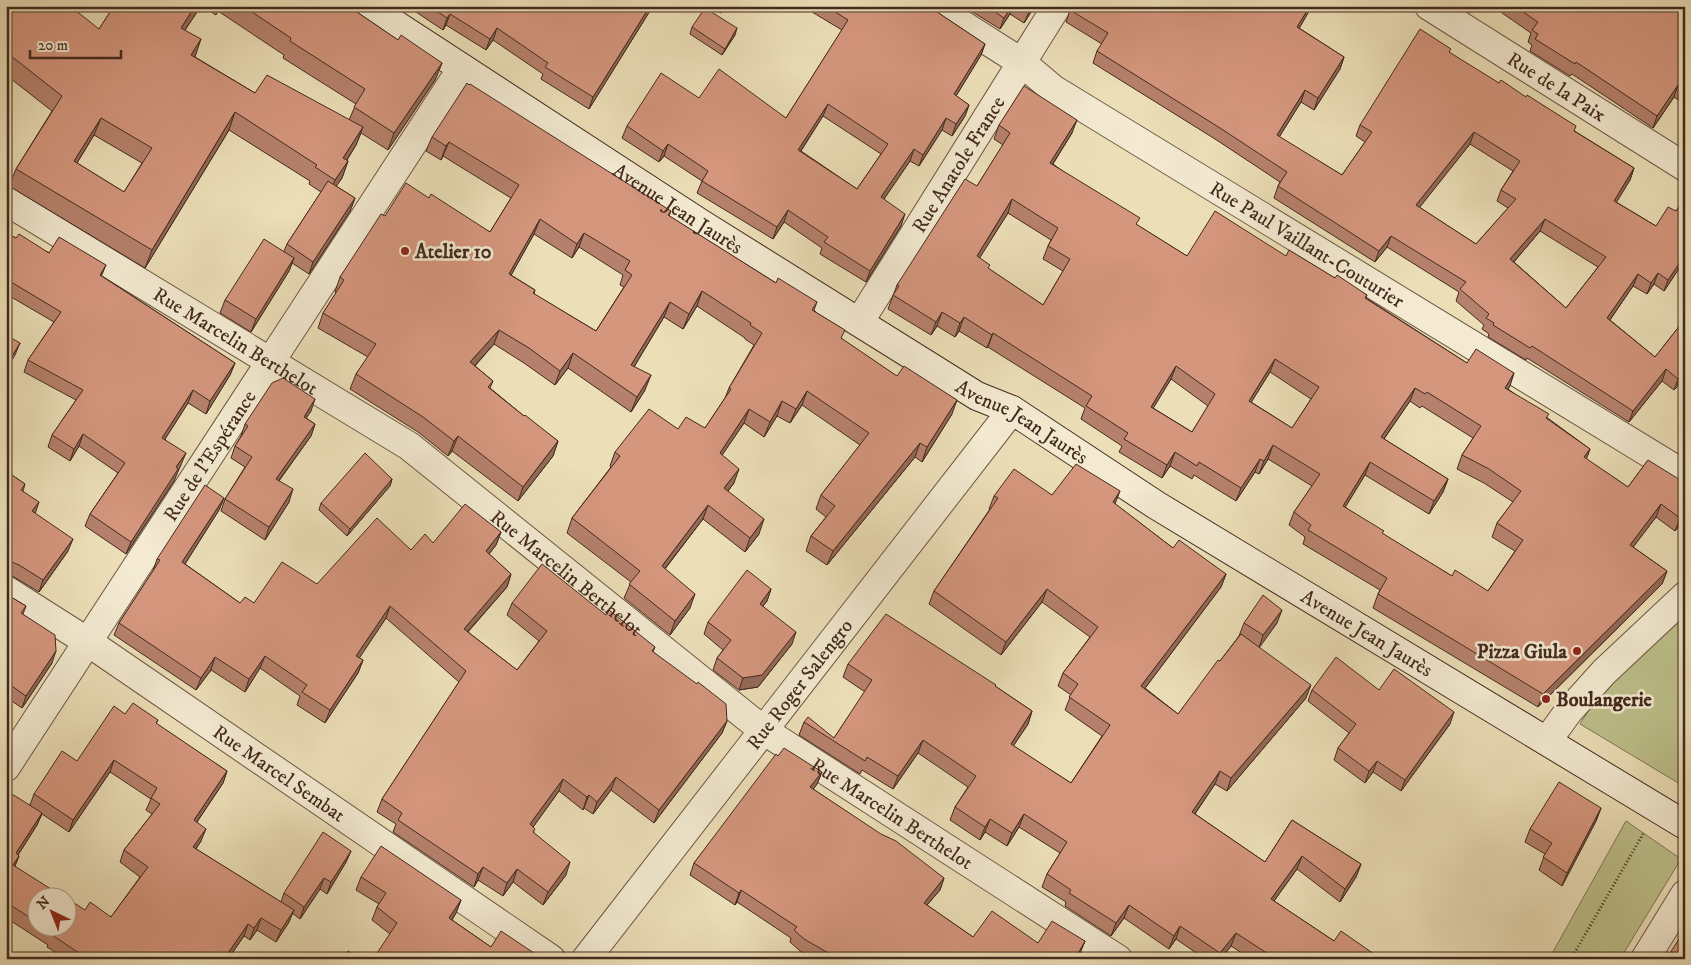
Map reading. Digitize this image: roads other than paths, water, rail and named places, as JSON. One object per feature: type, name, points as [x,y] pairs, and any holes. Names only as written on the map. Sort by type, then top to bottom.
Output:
[{"type":"street","name":"Avenue Jean Jaurès","points":[[367,6],[700,223],[860,321],[977,396],[1012,410],[1156,505],[1685,825]]},
{"type":"street","name":"Rue Paul Vaillant-Couturier","points":[[933,6],[1021,62],[1053,88],[1685,475]]},
{"type":"street","name":"Rue Anatole France","points":[[860,321],[1057,6]]},
{"type":"street","name":"Rue de la Paix","points":[[1429,6],[1685,167]]},
{"type":"street","name":"Rue de l'Espérance","points":[[6,767],[462,68]]},
{"type":"street","name":"Rue Marcelin Berthelot","points":[[6,201],[409,446],[763,730],[1118,959]]},
{"type":"street","name":"Rue Roger Salengro","points":[[586,959],[1012,410]]},
{"type":"street","name":"Rue Marcel Sembat","points":[[6,590],[88,642],[551,959]]},
{"type":"street","points":[[1547,741],[1568,712],[1604,672],[1682,603]]},
{"type":"street","points":[[1644,959],[1685,894]]},
{"type":"place","name":"Atelier 10","points":[[405,251]]},
{"type":"place","name":"Pizza Giula","points":[[1577,651]]},
{"type":"place","name":"Boulangerie","points":[[1546,699]]}]
